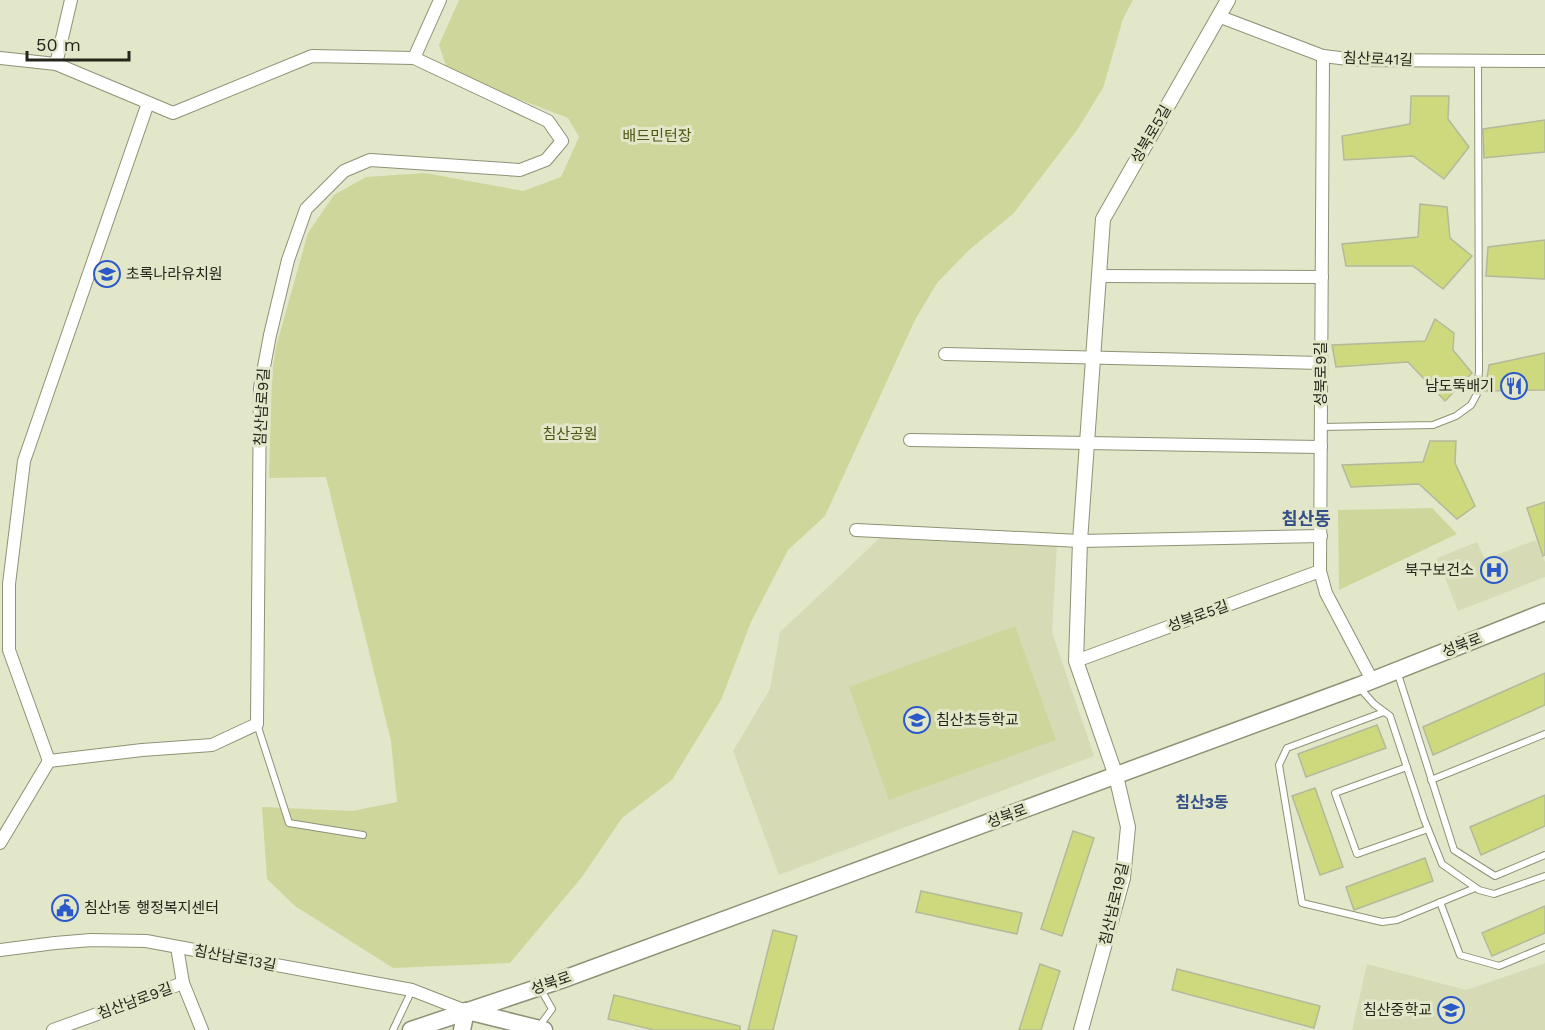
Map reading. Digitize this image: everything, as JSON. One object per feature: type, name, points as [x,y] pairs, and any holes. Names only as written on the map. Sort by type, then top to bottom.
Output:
[{"type":"main road","name":"성북로","points":[[411,1030],[539,987],[1116,776],[1365,683],[1545,612]]},
{"type":"main road","points":[[462,1030],[466,1011],[539,1030]]},
{"type":"street","points":[[56,64],[71,0]]},
{"type":"street","points":[[0,58],[56,64],[173,113],[312,56],[414,58],[440,0]]},
{"type":"street","name":"성북로5길","points":[[1116,776],[1076,661],[1080,541],[1103,219],[1228,0]]},
{"type":"street","name":"침산로41길","points":[[1218,16],[1323,56],[1357,60],[1545,61]]},
{"type":"street","name":"성북로9길","points":[[1323,56],[1320,571],[1326,592],[1365,683]]},
{"type":"street","name":"침산남로9길","points":[[257,724],[260,388],[288,260],[306,209],[344,171],[369,160],[520,170],[546,160],[562,141],[548,121],[414,58]]},
{"type":"street","points":[[49,761],[9,650],[9,584],[24,461],[148,103]]},
{"type":"street","points":[[1099,276],[1322,277]]},
{"type":"street","points":[[945,354],[1321,363]]},
{"type":"street","points":[[910,440],[1321,447]]},
{"type":"street","points":[[856,530],[1080,541],[1321,536]]},
{"type":"street","name":"성북로5길","points":[[1076,661],[1320,571]]},
{"type":"street","points":[[49,761],[142,750],[212,745],[257,724]]},
{"type":"street","points":[[0,843],[49,761]]},
{"type":"street","name":"침산남로19길","points":[[1081,1030],[1123,878],[1128,827],[1116,776]]},
{"type":"street","name":"침산남로13길","points":[[0,950],[91,940],[146,941],[412,990],[466,1011]]},
{"type":"street","points":[[177,947],[183,983],[202,1030]]},
{"type":"street","name":"침산남로9길","points":[[53,1030],[183,983]]},
{"type":"lane","points":[[1321,427],[1433,425],[1456,416],[1471,405],[1477,394],[1479,370],[1478,62]]},
{"type":"lane","points":[[1396,671],[1454,850],[1495,876],[1545,855]]},
{"type":"lane","points":[[1365,683],[1374,704],[1390,716],[1442,864],[1475,888],[1494,894],[1545,876]]},
{"type":"lane","points":[[1384,712],[1287,748],[1279,765],[1302,903],[1382,922],[1397,920],[1475,888]]},
{"type":"lane","points":[[257,724],[288,823],[363,835]]},
{"type":"lane","points":[[1431,780],[1545,734]]},
{"type":"lane","points":[[1407,767],[1335,794],[1357,854],[1428,829]]},
{"type":"lane","points":[[1440,902],[1460,955],[1499,966],[1545,947]]},
{"type":"lane","points":[[539,987],[552,1009],[539,1030]]},
{"type":"lane","points":[[393,1030],[412,990]]},
{"type":"shaded area","name":"침산초등학교","points":[[882,536],[1057,544],[1052,632],[1094,756],[779,875],[733,751],[770,689],[780,632]]},
{"type":"shaded area","name":"북구보건소","points":[[1536,540],[1545,562],[1545,577],[1458,611],[1437,558],[1477,542],[1485,559]]},
{"type":"shaded area","name":"침산중학교","points":[[1545,963],[1545,1030],[1352,1030],[1367,964],[1466,990]]},
{"type":"green space","name":"침산공원","points":[[459,0],[1133,0],[1123,19],[1103,88],[1077,130],[1014,213],[969,250],[937,283],[915,320],[825,516],[788,550],[751,622],[721,700],[672,780],[622,818],[582,877],[510,963],[393,968],[295,906],[267,879],[262,807],[352,811],[397,802],[391,741],[326,477],[269,478],[272,373],[276,347],[308,233],[334,195],[366,177],[425,173],[523,191],[561,177],[579,137],[568,118],[448,72],[439,45]]},
{"type":"green space","points":[[1432,508],[1457,534],[1339,590],[1338,510]]},
{"type":"green space","points":[[1015,626],[1056,740],[889,800],[849,687]]},
{"type":"building","points":[[1411,96],[1449,96],[1448,119],[1469,147],[1444,179],[1413,156],[1344,160],[1342,136],[1410,124]]},
{"type":"building","points":[[1545,120],[1545,152],[1484,158],[1483,129]]},
{"type":"building","points":[[1420,204],[1447,207],[1450,238],[1472,256],[1443,289],[1413,266],[1346,266],[1342,244],[1418,237]]},
{"type":"building","points":[[1545,240],[1545,279],[1486,276],[1488,247]]},
{"type":"building","points":[[1435,319],[1454,333],[1453,350],[1472,373],[1445,401],[1408,362],[1336,367],[1332,345],[1425,341]]},
{"type":"building","points":[[1545,353],[1545,390],[1485,391],[1489,365]]},
{"type":"building","points":[[1430,441],[1456,441],[1455,463],[1475,506],[1457,519],[1419,484],[1351,487],[1342,465],[1423,462]]},
{"type":"building","points":[[1545,502],[1545,555],[1543,556],[1527,508]]},
{"type":"building","points":[[1545,673],[1545,705],[1433,755],[1423,727]]},
{"type":"building","points":[[1377,725],[1386,748],[1306,777],[1298,754]]},
{"type":"building","points":[[1315,788],[1343,867],[1320,875],[1292,796]]},
{"type":"building","points":[[1545,795],[1545,826],[1481,855],[1470,827]]},
{"type":"building","points":[[1073,831],[1094,838],[1062,936],[1041,929]]},
{"type":"building","points":[[1425,858],[1433,881],[1354,910],[1346,887]]},
{"type":"building","points":[[921,891],[1022,913],[1017,934],[916,912]]},
{"type":"building","points":[[1545,906],[1545,933],[1492,956],[1482,933]]},
{"type":"building","points":[[773,930],[797,936],[773,1030],[748,1030]]},
{"type":"building","points":[[1040,964],[1060,971],[1041,1030],[1019,1030]]},
{"type":"building","points":[[1177,969],[1320,1006],[1314,1028],[1172,990]]},
{"type":"building","points":[[614,995],[740,1026],[740,1030],[654,1030],[608,1019]]},
{"type":"place","name":"초록나라유치원","points":[[107,274]]},
{"type":"place","name":"남도뚝배기","points":[[1514,386]]},
{"type":"place","name":"북구보건소","points":[[1494,570]]},
{"type":"place","name":"침산초등학교","points":[[917,720]]},
{"type":"place","name":"침산1동 행정복지센터","points":[[65,908]]},
{"type":"place","name":"침산중학교","points":[[1451,1010]]},
{"type":"district","name":"침산동","points":[[1306,519]]},
{"type":"district","name":"침산3동","points":[[1202,802]]},
{"type":"park label","name":"배드민턴장","points":[[657,136]]}]
